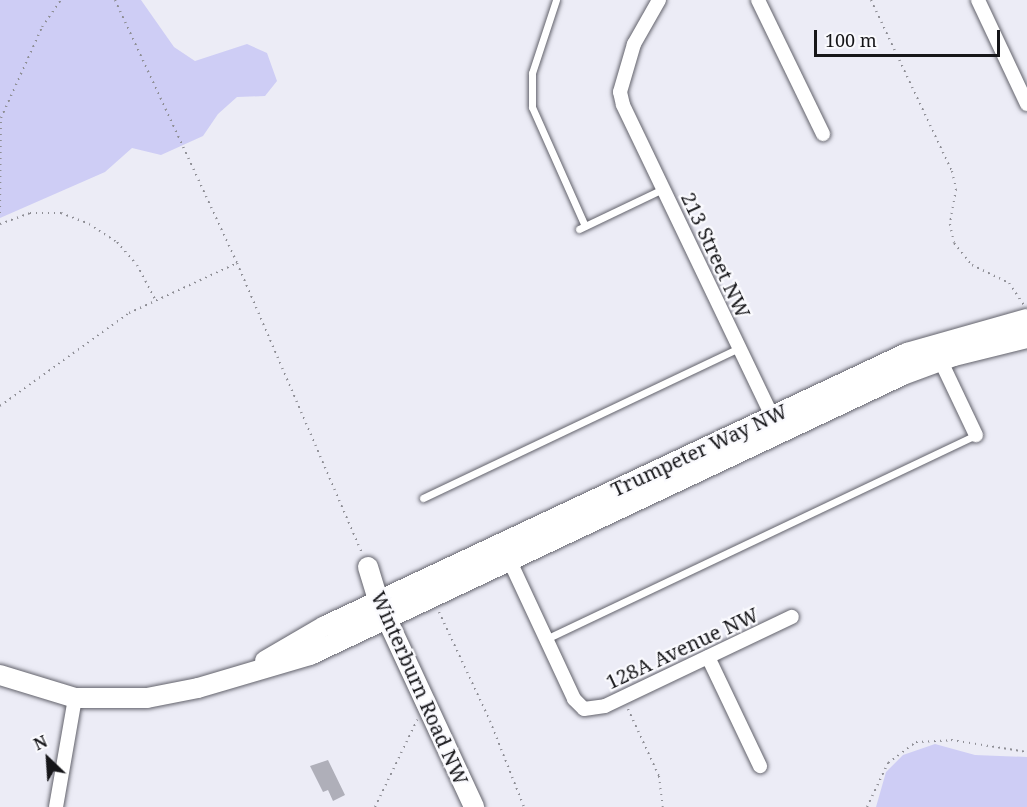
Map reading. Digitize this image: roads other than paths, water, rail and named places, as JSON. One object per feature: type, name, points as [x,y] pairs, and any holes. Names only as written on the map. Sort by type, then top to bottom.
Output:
[{"type":"street","name":"213 Street NW","points":[[659,0],[634,44],[620,92],[663,189],[777,424]]},
{"type":"street","points":[[758,0],[823,134]]},
{"type":"street","points":[[978,0],[1027,104]]},
{"type":"street","name":"Trumpeter Way NW","points":[[0,675],[75,698],[147,698],[242,675],[318,651],[383,610],[777,424],[937,351],[1026,315]]},
{"type":"street","name":"Trumpeter Way NW","points":[[937,351],[1027,338]]},
{"type":"street","points":[[937,351],[976,435]]},
{"type":"street","points":[[506,552],[546,639]]},
{"type":"street","name":"Winterburn Road NW","points":[[368,567],[383,610],[474,807]]},
{"type":"street","name":"128A Avenue NW","points":[[546,639],[577,705],[588,710],[622,698],[792,617]]},
{"type":"street","points":[[708,657],[760,766]]},
{"type":"street","points":[[56,807],[75,698]]},
{"type":"lane","points":[[556,0],[532,73],[532,107],[582,227],[663,189]]},
{"type":"lane","points":[[423,498],[739,348]]},
{"type":"lane","points":[[546,639],[976,435]]}]
